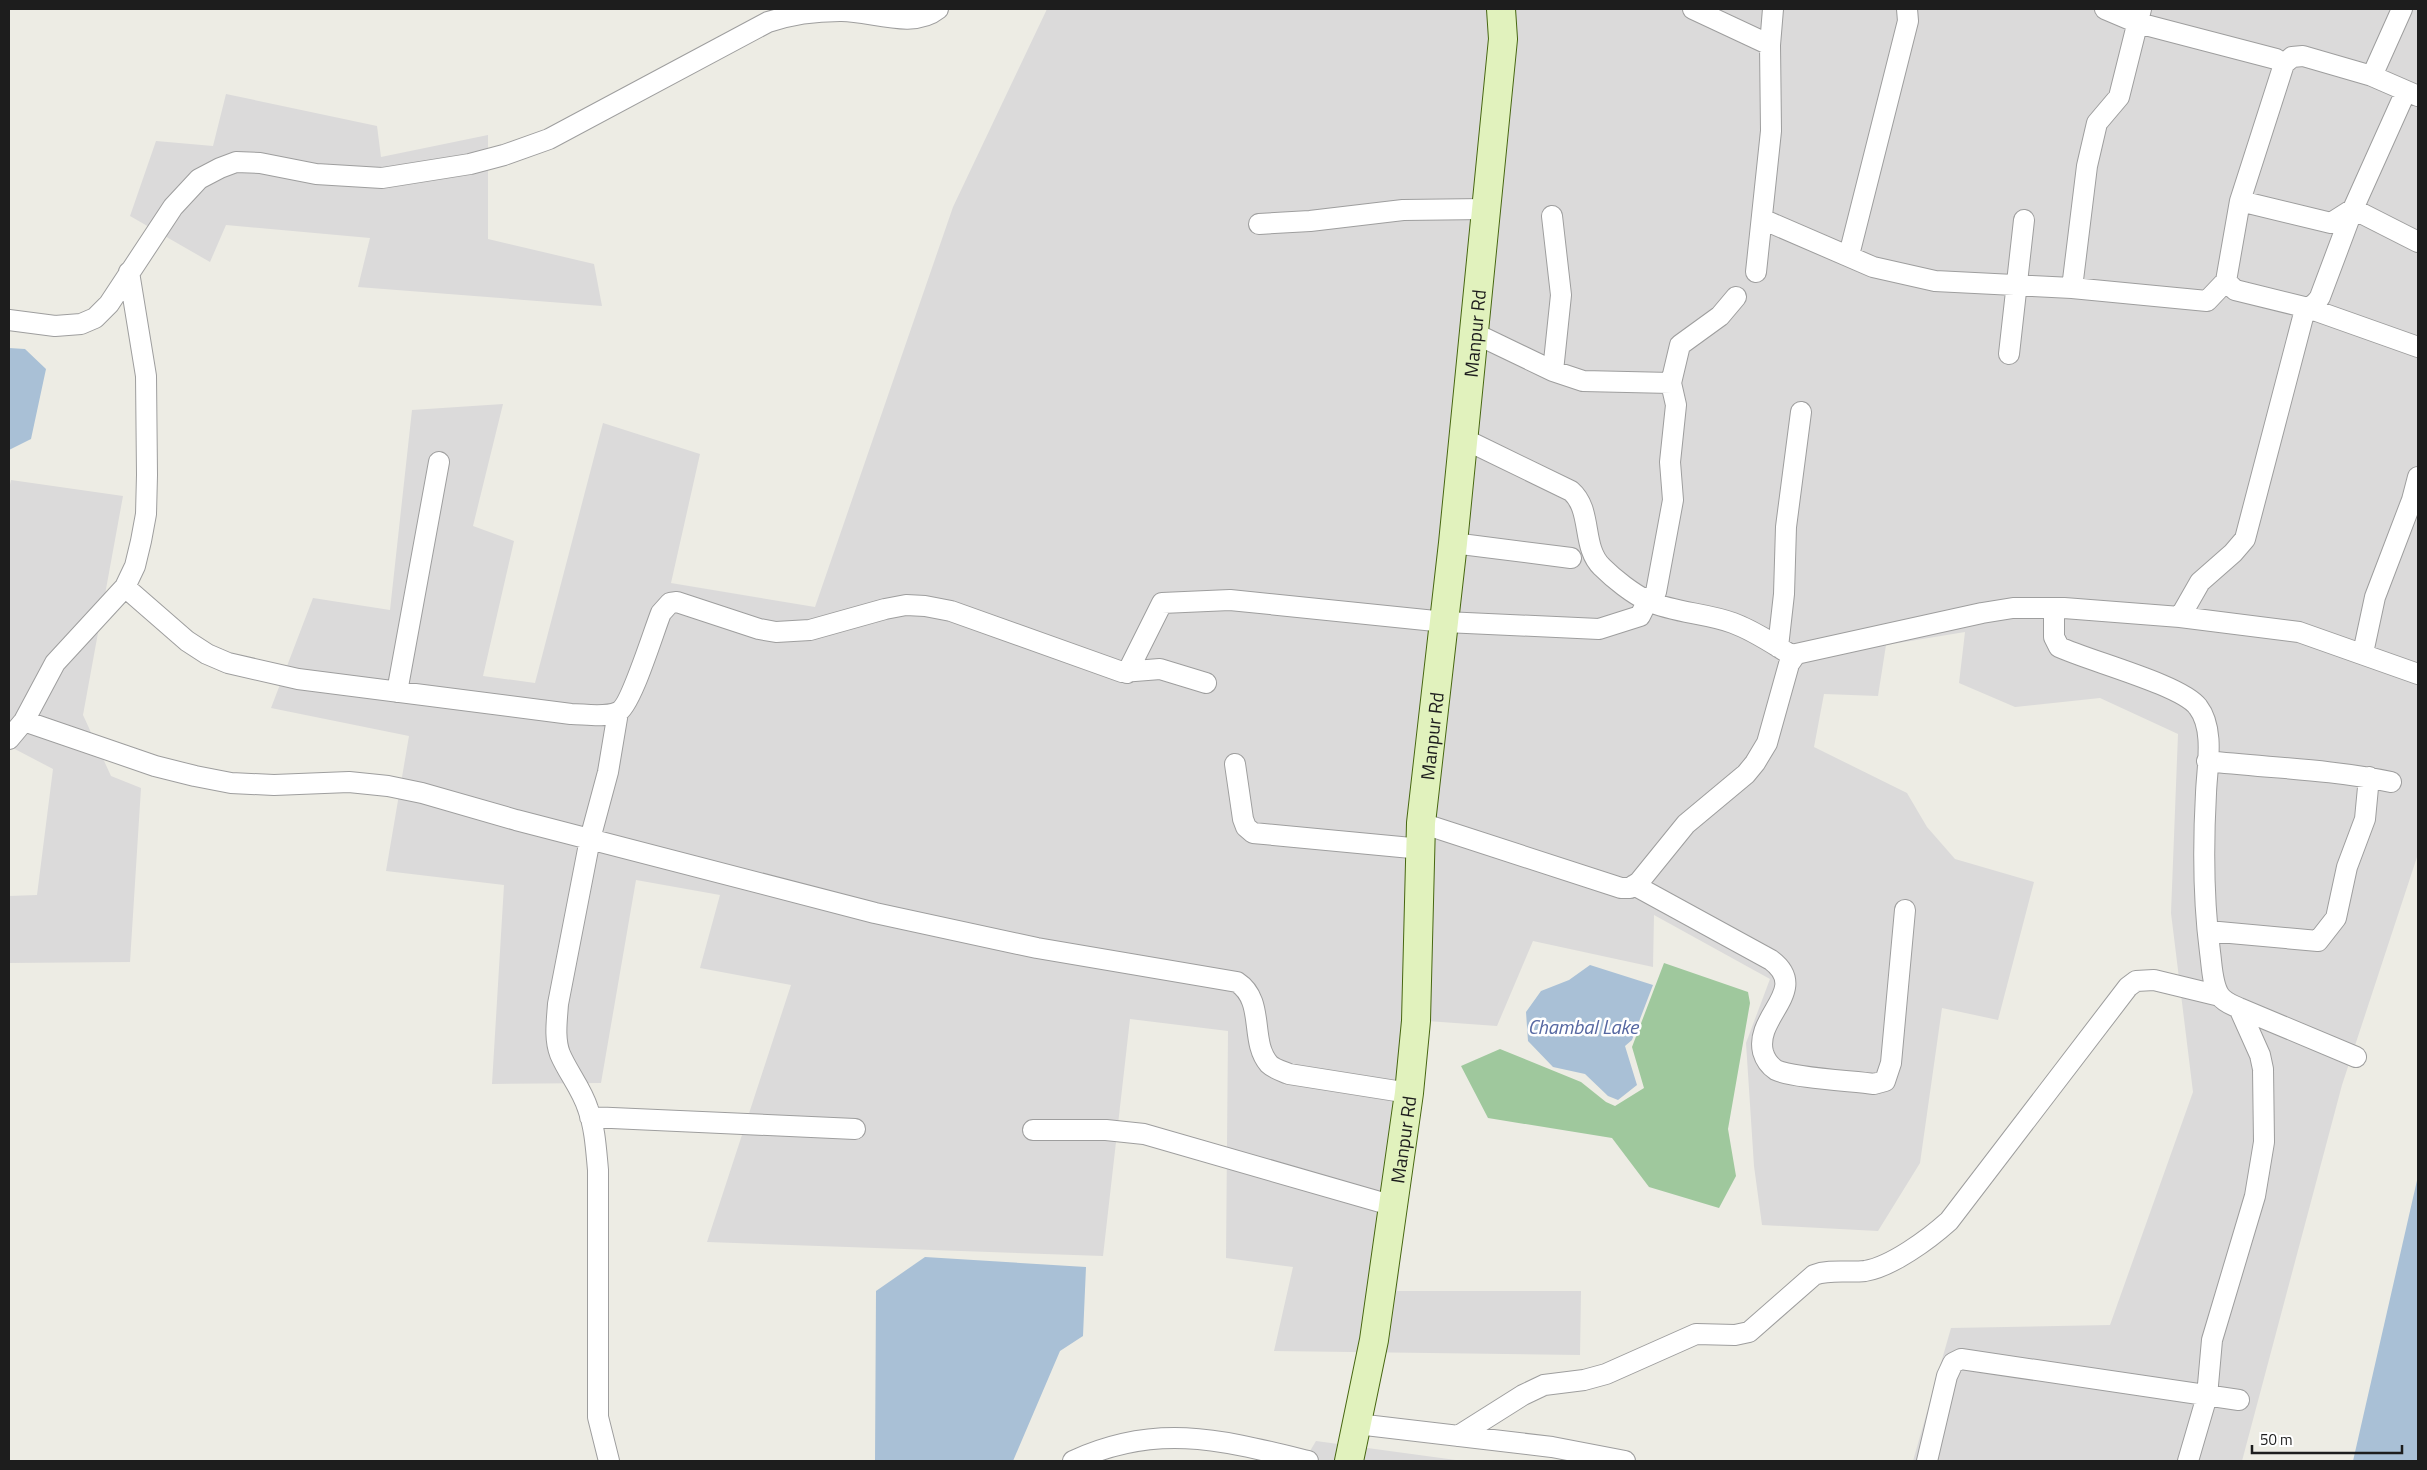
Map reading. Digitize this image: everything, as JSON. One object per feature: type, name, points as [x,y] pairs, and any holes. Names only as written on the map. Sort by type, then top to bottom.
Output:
[{"type":"main road","name":"Manpur Rd","points":[[1348,1461],[1374,1340],[1409,1093],[1416,1022],[1422,836],[1503,39],[1501,9]]},
{"type":"street","points":[[9,320],[55,326],[81,324],[95,318],[109,304],[173,207],[198,179],[236,162],[260,163],[316,174],[382,178],[470,164],[504,155],[549,139],[768,22],[780,18],[802,13],[843,11],[910,18],[922,17],[938,9]]},
{"type":"street","points":[[1693,9],[1770,46]]},
{"type":"street","points":[[1756,272],[1771,131],[1770,46],[1773,9]]},
{"type":"street","points":[[1849,255],[1908,21],[1907,9]]},
{"type":"street","points":[[2105,9],[2140,16],[2276,59],[2284,64]]},
{"type":"street","points":[[2372,76],[2402,9]]},
{"type":"street","points":[[2072,288],[2086,166],[2097,123],[2119,97],[2140,16]]},
{"type":"street","points":[[1762,219],[1872,266],[1936,281],[2072,288],[2207,301],[2226,281],[2240,201],[2284,64],[2292,57],[2303,56],[2372,76],[2412,94],[2353,209],[2320,297],[2315,305],[2308,308],[2303,316],[2248,530],[2233,553],[2200,582],[2180,617]]},
{"type":"street","points":[[2240,201],[2331,223],[2353,209]]},
{"type":"street","points":[[1259,224],[1310,222],[1395,211],[1485,209]]},
{"type":"street","points":[[2353,209],[2418,242]]},
{"type":"street","points":[[1552,216],[1561,295],[1553,371]]},
{"type":"street","points":[[2009,354],[2024,220]]},
{"type":"street","points":[[9,739],[24,721],[55,663],[125,587],[135,566],[146,514],[148,425],[146,376],[129,272]]},
{"type":"street","points":[[2226,281],[2235,290],[2308,308],[2418,347]]},
{"type":"street","points":[[1127,673],[1162,603],[1230,600],[1445,622],[1598,629],[1640,616],[1648,600],[1656,592],[1673,500],[1670,462],[1676,405],[1671,383],[1680,345],[1720,316],[1736,297]]},
{"type":"street","points":[[1474,333],[1553,371],[1583,380],[1671,383]]},
{"type":"street","points":[[1235,764],[1243,819],[1246,827],[1253,832],[1422,836],[1621,888],[1634,885],[1686,824],[1746,774],[1755,764],[1767,743],[1789,664],[1785,651],[1786,527],[1800,412]]},
{"type":"street","points":[[1462,438],[1571,491],[1580,502],[1592,552],[1598,561],[1648,600],[1732,622],[1752,631],[1785,651],[1803,651],[2013,608],[2054,608],[2180,617],[2299,632],[2418,674]]},
{"type":"street","points":[[397,692],[439,462]]},
{"type":"street","points":[[2363,653],[2375,597],[2412,500],[2418,477]]},
{"type":"street","points":[[1453,543],[1571,558]]},
{"type":"street","points":[[125,587],[187,641],[206,654],[228,663],[298,679],[571,714],[618,712]]},
{"type":"street","points":[[609,1461],[598,1417],[598,1170],[590,1117],[579,1086],[560,1053],[556,1028],[558,1004],[590,839],[608,772],[618,712],[627,704],[661,613],[670,603],[677,602],[759,629],[784,632],[810,630],[906,605],[925,606],[951,611],[1127,673],[1160,669],[1206,683]]},
{"type":"street","points":[[2054,608],[2055,641],[2059,646],[2181,693],[2192,700],[2201,712],[2206,728],[2207,761],[2203,860],[2208,931],[2214,976],[2220,996],[2225,1002],[2356,1057]]},
{"type":"street","points":[[24,721],[155,766],[194,776],[231,783],[274,785],[349,782],[388,786],[422,793],[590,839],[894,917],[1037,948],[1237,982],[1250,993],[1265,1059],[1276,1069],[1290,1074],[1409,1093]]},
{"type":"street","points":[[2207,761],[2293,770],[2328,771],[2391,782]]},
{"type":"street","points":[[2208,931],[2318,941],[2336,918],[2347,867],[2365,819],[2369,777]]},
{"type":"street","points":[[1634,885],[1771,960],[1783,971],[1786,982],[1785,992],[1767,1024],[1762,1038],[1764,1056],[1775,1069],[1794,1074],[1874,1084],[1885,1081],[1891,1063],[1905,910]]},
{"type":"street","points":[[1458,1436],[1523,1395],[1544,1385],[1584,1380],[1606,1374],[1696,1334],[1735,1335],[1749,1332],[1814,1275],[1828,1272],[1857,1272],[1881,1266],[1928,1238],[1949,1221],[2128,987],[2136,981],[2154,980],[2220,996]]},
{"type":"street","points":[[2188,1461],[2208,1396],[2212,1340],[2255,1196],[2264,1142],[2263,1068],[2257,1046],[2240,1008]]},
{"type":"street","points":[[590,1117],[855,1129]]},
{"type":"street","points":[[1033,1130],[1106,1130],[1144,1134],[1394,1206]]},
{"type":"street","points":[[1927,1461],[1947,1376],[1953,1363],[1961,1359],[2239,1400]]},
{"type":"street","points":[[1357,1424],[1552,1446],[1625,1461]]},
{"type":"street","points":[[1073,1461],[1118,1443],[1160,1437],[1250,1447],[1308,1461]]},
{"type":"shaded area","points":[[1047,9],[2418,9],[2418,854],[2342,1085],[2242,1461],[1913,1461],[1951,1328],[2110,1325],[2193,1092],[2171,913],[2178,734],[2100,698],[2015,707],[1959,683],[1965,632],[1886,645],[1878,696],[1824,694],[1814,747],[1907,793],[1927,827],[1955,859],[2034,882],[1998,1020],[1942,1008],[1920,1163],[1878,1231],[1762,1225],[1754,1166],[1746,1043],[1770,979],[1654,915],[1653,967],[1533,941],[1497,1026],[1427,1021],[1397,1291],[1581,1291],[1580,1355],[1274,1351],[1293,1267],[1226,1258],[1228,1031],[1130,1019],[1103,1256],[707,1242],[791,985],[700,968],[720,895],[636,880],[601,1083],[492,1084],[504,885],[386,871],[409,736],[271,708],[313,598],[390,610],[412,410],[503,404],[473,526],[514,541],[483,676],[535,683],[603,423],[700,454],[671,583],[815,607],[953,207]]},
{"type":"shaded area","points":[[226,94],[377,126],[381,157],[488,135],[488,239],[594,264],[602,306],[358,287],[370,238],[226,225],[210,262],[130,216],[156,141],[213,146]]},
{"type":"shaded area","points":[[11,480],[123,496],[83,715],[111,776],[141,788],[130,962],[9,963],[9,896],[37,895],[53,769],[9,746],[9,489]]},
{"type":"shaded area","points":[[1316,1441],[1463,1461],[1304,1461]]},
{"type":"green space","points":[[1664,963],[1748,992],[1750,1003],[1728,1129],[1736,1176],[1719,1208],[1649,1187],[1612,1138],[1488,1118],[1461,1066],[1500,1049],[1581,1082],[1606,1102],[1615,1106],[1644,1088],[1632,1047]]},
{"type":"water","points":[[9,348],[25,349],[46,369],[31,439],[9,450]]},
{"type":"water","name":"Chambal Lake","points":[[1590,965],[1653,985],[1632,1040],[1625,1046],[1637,1085],[1618,1100],[1608,1096],[1585,1074],[1553,1067],[1528,1041],[1526,1012],[1541,991],[1569,980]]},
{"type":"water","points":[[2418,1176],[2418,1461],[2353,1461]]},
{"type":"water","points":[[925,1257],[1086,1267],[1083,1336],[1060,1351],[1013,1461],[875,1461],[876,1291]]}]
